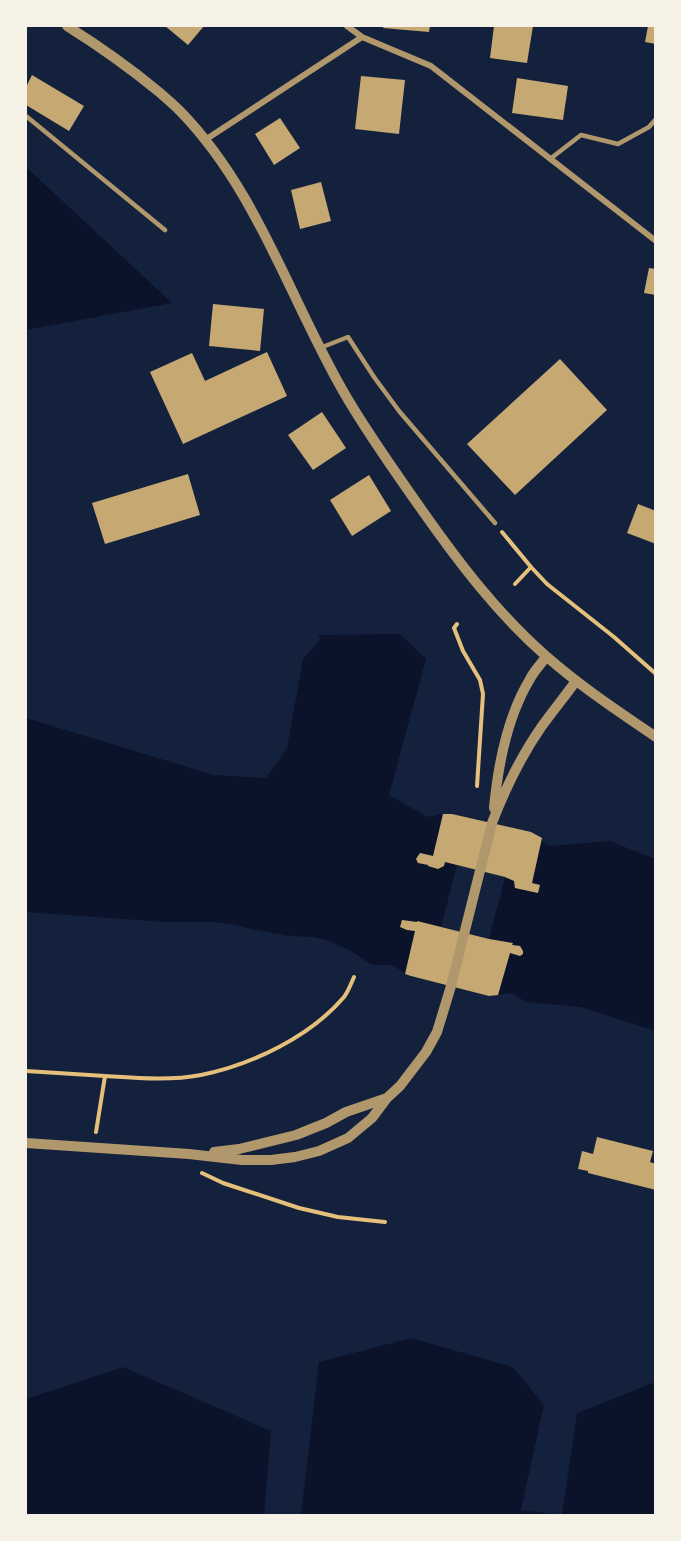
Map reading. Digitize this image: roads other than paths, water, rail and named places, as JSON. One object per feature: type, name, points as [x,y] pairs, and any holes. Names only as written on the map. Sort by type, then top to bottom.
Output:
[{"type":"street","points":[[67,26],[140,77],[179,110],[205,140],[236,183],[257,220],[344,392],[380,449],[457,559],[490,600],[546,657],[656,737]]},
{"type":"street","points":[[347,26],[362,37],[431,66],[656,241]]},
{"type":"street","points":[[205,140],[362,37]]},
{"type":"street","points":[[26,1143],[189,1154],[242,1160],[271,1160],[319,1151],[348,1138],[372,1118],[426,1052],[437,1032],[452,986],[492,823],[497,776],[512,718],[530,678],[546,657]]},
{"type":"street","points":[[492,823],[515,772],[541,728],[576,681]]},
{"type":"street","points":[[189,1154],[239,1149],[296,1135],[346,1112],[387,1098]]},
{"type":"lane","points":[[26,116],[165,230]]},
{"type":"lane","points":[[550,159],[581,135],[618,144],[650,127],[656,119]]},
{"type":"lane","points":[[320,348],[348,337],[399,411],[495,523]]},
{"type":"water","points":[[26,167],[172,303],[26,330]]},
{"type":"water","points":[[400,634],[426,659],[389,795],[428,817],[443,814],[433,856],[420,853],[416,859],[418,863],[444,866],[445,862],[505,877],[514,881],[515,888],[538,893],[540,885],[532,883],[541,841],[549,846],[610,841],[655,859],[655,1031],[581,1007],[526,1002],[512,993],[498,995],[510,953],[520,955],[523,951],[520,946],[418,921],[401,921],[401,927],[415,931],[405,974],[393,965],[372,965],[351,951],[327,940],[312,937],[289,936],[213,922],[165,922],[26,912],[26,718],[214,775],[266,778],[287,748],[303,659],[321,639],[318,635]]},
{"type":"water","points":[[411,1338],[513,1367],[544,1405],[521,1510],[560,1515],[301,1515],[319,1362]]},
{"type":"water","points":[[123,1367],[271,1431],[264,1515],[26,1515],[26,1399]]},
{"type":"water","points":[[655,1382],[655,1515],[562,1515],[577,1413]]}]
